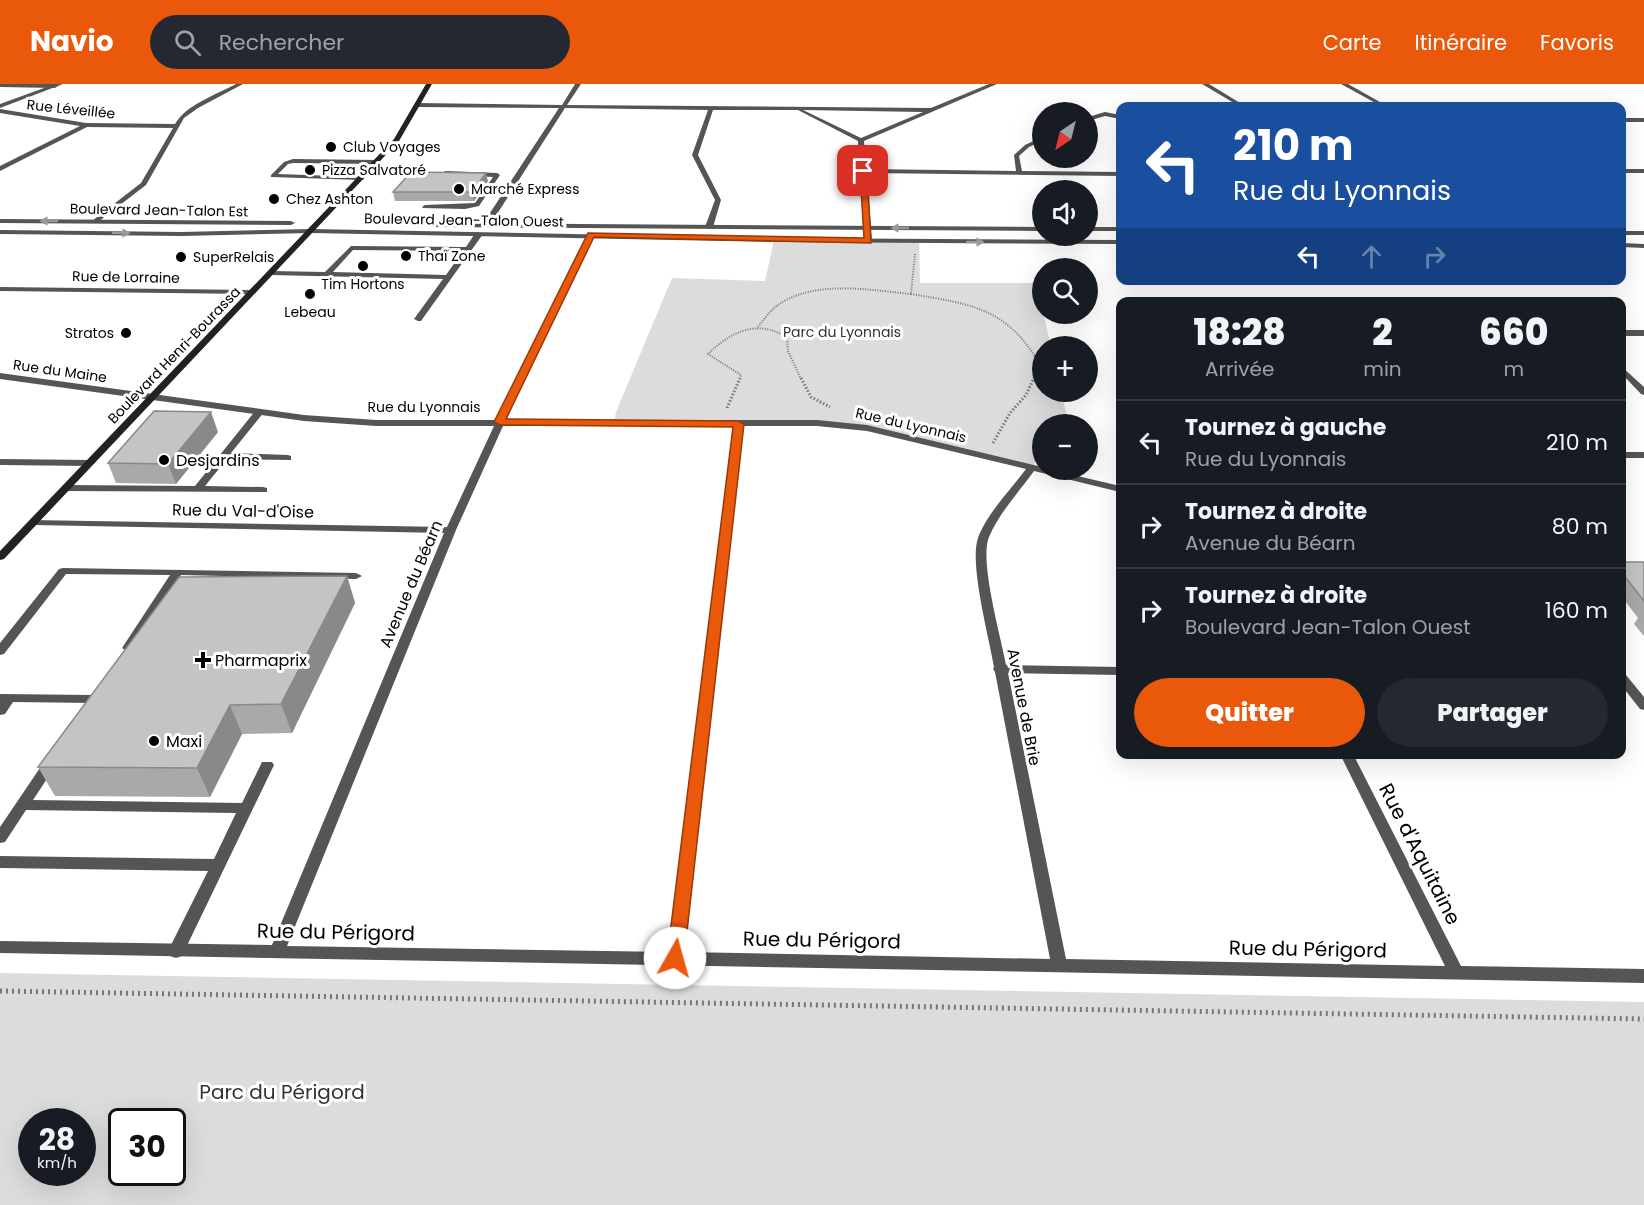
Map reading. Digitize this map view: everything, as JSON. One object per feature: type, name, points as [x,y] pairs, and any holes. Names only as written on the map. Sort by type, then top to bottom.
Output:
[{"type":"main road","name":"Boulevard Henri-Bourassa","points":[[0,557],[397,140],[429,84]]},
{"type":"street","points":[[96,221],[144,184],[182,117],[240,84]]},
{"type":"street","points":[[486,225],[578,84]]},
{"type":"street","points":[[795,109],[861,140],[994,84]]},
{"type":"street","points":[[1205,84],[1235,102]]},
{"type":"street","points":[[1344,84],[1377,102]]},
{"type":"street","points":[[0,85],[57,85]]},
{"type":"street","points":[[0,106],[57,85]]},
{"type":"street","points":[[417,105],[932,110]]},
{"type":"street","points":[[709,227],[718,200],[696,155],[696,148],[711,108]]},
{"type":"street","name":"Rue Léveillée","points":[[0,111],[86,125],[176,126]]},
{"type":"street","points":[[1098,116],[1106,114],[1116,116]]},
{"type":"street","points":[[1626,120],[1644,120]]},
{"type":"street","points":[[0,169],[86,125]]},
{"type":"street","points":[[861,140],[868,241]]},
{"type":"street","points":[[1018,172],[1016,156],[1032,145]]},
{"type":"street","points":[[362,178],[273,176],[286,163],[293,161],[376,162]]},
{"type":"street","points":[[863,171],[1116,174]]},
{"type":"street","points":[[1626,171],[1644,171]]},
{"type":"street","points":[[425,207],[477,205],[496,175],[447,172]]},
{"type":"street","name":"Boulevard Jean-Talon Est","points":[[0,221],[96,221],[314,227]]},
{"type":"street","name":"Boulevard Jean-Talon Ouest","points":[[314,227],[486,225],[1032,229]]},
{"type":"street","name":"Boulevard Jean-Talon Ouest","points":[[314,227],[479,234],[868,241],[1116,242]]},
{"type":"street","name":"Boulevard Jean-Talon Est","points":[[0,232],[181,234],[314,227]]},
{"type":"street","points":[[1098,229],[1116,230]]},
{"type":"street","points":[[1626,233],[1644,233]]},
{"type":"street","points":[[418,319],[479,234]]},
{"type":"street","name":"Avenue du Béarn","points":[[277,952],[451,530],[500,422],[591,235]]},
{"type":"street","points":[[1626,245],[1644,246]]},
{"type":"street","points":[[327,274],[351,248],[467,249]]},
{"type":"street","points":[[271,273],[448,277]]},
{"type":"street","name":"Rue de Lorraine","points":[[0,290],[252,292]]},
{"type":"street","points":[[1626,333],[1644,333]]},
{"type":"street","points":[[1626,374],[1644,392]]},
{"type":"street","name":"Rue du Maine","points":[[0,376],[153,397]]},
{"type":"street","name":"Rue du Lyonnais","points":[[153,397],[304,418],[376,423],[831,424],[867,428],[1116,488]]},
{"type":"street","points":[[197,490],[259,412]]},
{"type":"street","points":[[675,958],[738,424]]},
{"type":"street","points":[[1626,455],[1644,455]]},
{"type":"street","points":[[224,456],[288,458]]},
{"type":"street","points":[[0,462],[90,463]]},
{"type":"street","name":"Avenue de Brie","points":[[1031,469],[996,515],[983,538],[980,562],[999,669],[1059,965]]},
{"type":"street","points":[[66,488],[263,490]]},
{"type":"street","name":"Rue du Val-d'Oise","points":[[34,522],[451,530]]},
{"type":"street","points":[[0,651],[63,571],[356,576]]},
{"type":"street","points":[[119,662],[178,572]]},
{"type":"street","points":[[999,669],[1116,671]]},
{"type":"street","points":[[1626,683],[1644,705]]},
{"type":"street","points":[[0,711],[5,698],[97,694],[82,716]]},
{"type":"street","points":[[0,838],[59,749]]},
{"type":"street","name":"Rue d'Aquitaine","points":[[1349,759],[1458,973]]},
{"type":"street","points":[[176,951],[267,765]]},
{"type":"street","points":[[22,805],[245,808]]},
{"type":"street","points":[[0,862],[217,865]]},
{"type":"street","name":"Rue du Périgord","points":[[0,947],[1644,976]]},
{"type":"path","points":[[910,294],[916,241]]},
{"type":"path","points":[[758,327],[767,315],[784,301],[819,291],[872,290],[910,294],[963,302],[1002,317],[1032,346],[1040,365],[1026,395],[998,431],[988,458]]},
{"type":"path","points":[[724,424],[730,396],[740,385],[741,375],[708,354],[732,335],[758,327],[780,331],[787,338],[786,349],[796,368],[803,390],[814,400],[836,409],[831,424]]},
{"type":"path","points":[[0,991],[1644,1019]]},
{"type":"green space","name":"Parc du Lyonnais","points":[[774,240],[919,241],[920,283],[1032,283],[1032,324],[1046,324],[1049,336],[1032,336],[1032,402],[1064,402],[1066,414],[1032,414],[1031,469],[867,428],[817,423],[614,424],[616,412],[672,278],[765,281]]},
{"type":"green space","name":"Parc du Périgord","points":[[0,973],[1644,1002],[1644,1205],[0,1205]]},
{"type":"building","points":[[411,172],[486,173],[472,192],[393,192]]},
{"type":"building","points":[[154,411],[211,412],[168,464],[108,463]]},
{"type":"building","points":[[1626,562],[1644,562],[1644,601],[1626,578]]},
{"type":"building","points":[[347,576],[281,704],[230,705],[197,768],[38,767],[179,577]]},
{"type":"place","name":"Club Voyages","points":[[331,147]]},
{"type":"place","name":"Pizza Salvatoré","points":[[310,170]]},
{"type":"place","name":"Marché Express","points":[[459,189]]},
{"type":"place","name":"Chez Ashton","points":[[274,199]]},
{"type":"place","name":"Thaï Zone","points":[[406,256]]},
{"type":"place","name":"SuperRelais","points":[[181,257]]},
{"type":"place","name":"Tim Hortons","points":[[363,266]]},
{"type":"place","name":"Lebeau","points":[[310,294]]},
{"type":"place","name":"Stratos","points":[[126,333]]},
{"type":"place","name":"Desjardins","points":[[164,460]]},
{"type":"place","name":"Pharmaprix","points":[[203,660]]},
{"type":"place","name":"Maxi","points":[[154,741]]},
{"type":"route","points":[[675,958],[738,424],[500,422],[591,235],[868,241],[863,171]]}]
